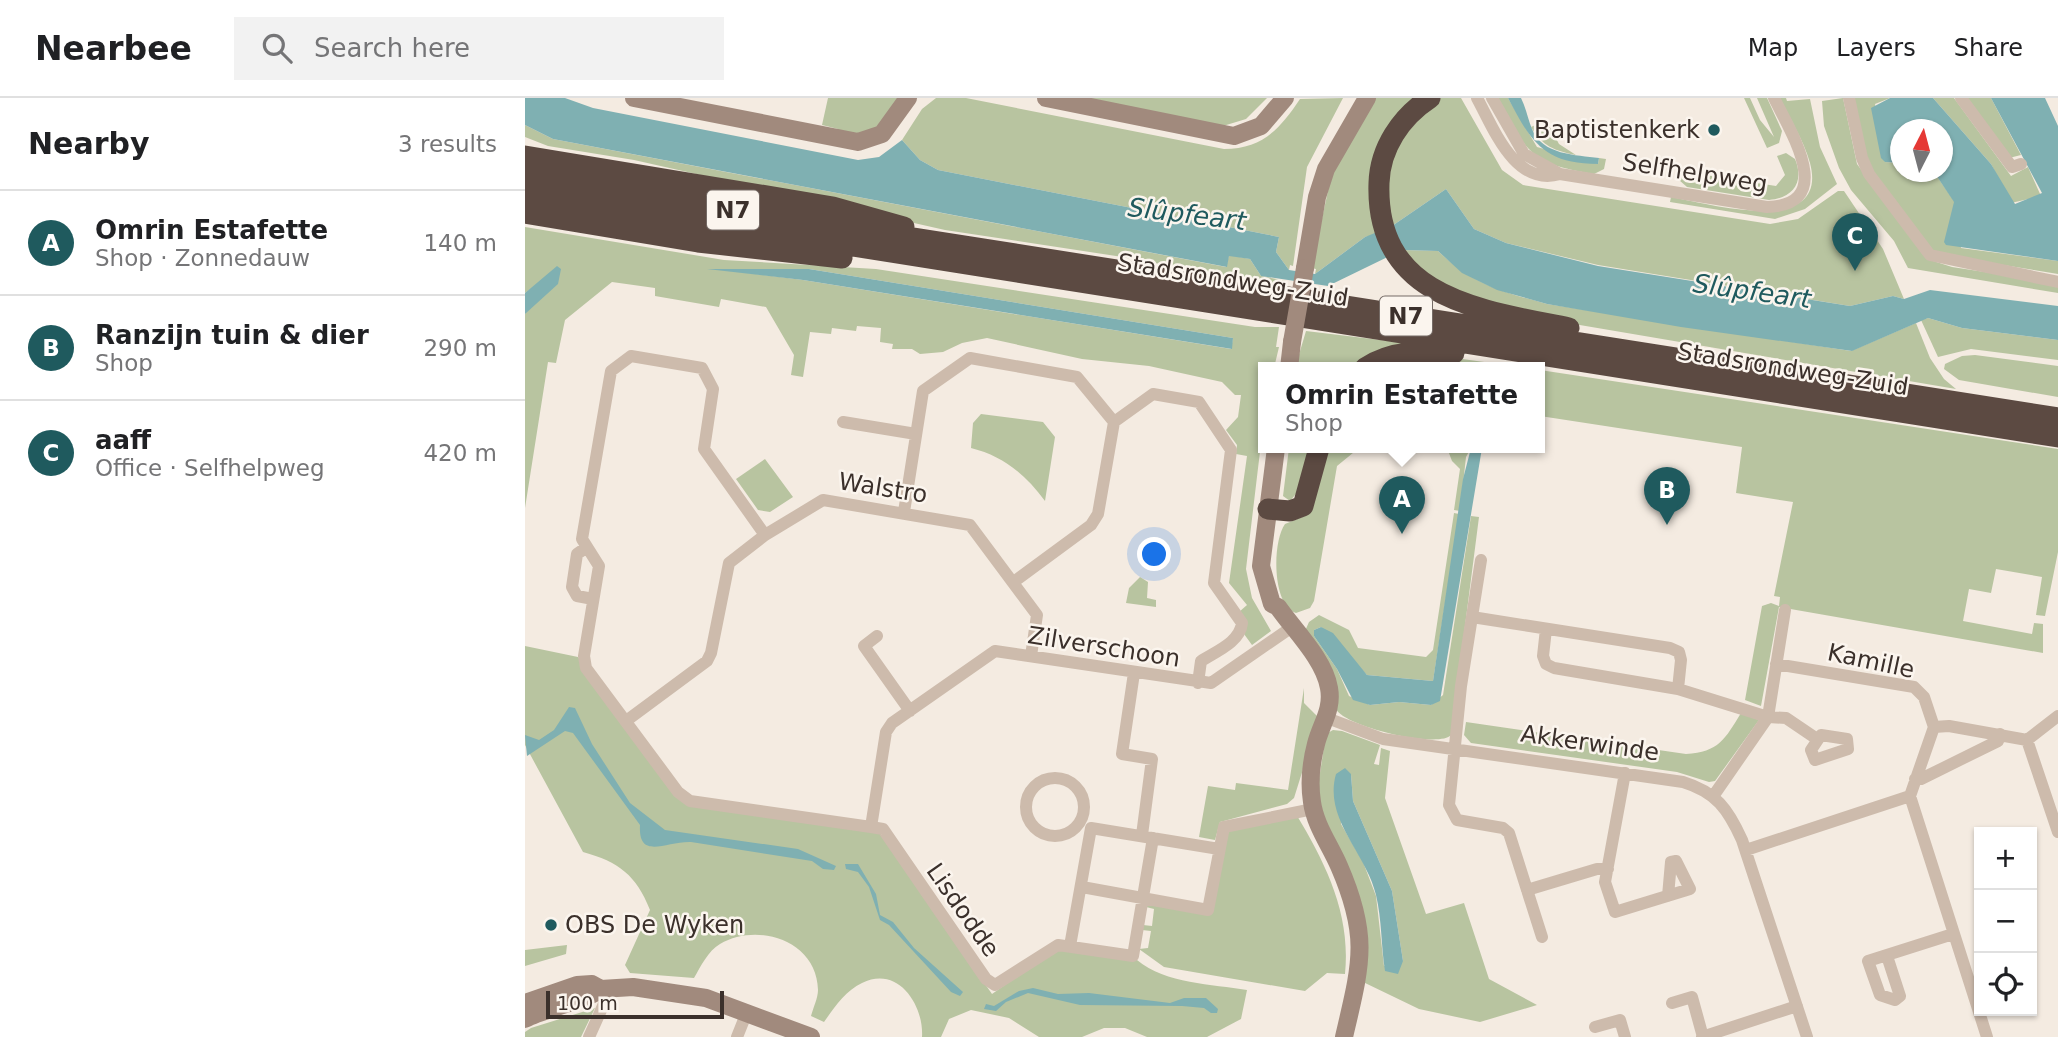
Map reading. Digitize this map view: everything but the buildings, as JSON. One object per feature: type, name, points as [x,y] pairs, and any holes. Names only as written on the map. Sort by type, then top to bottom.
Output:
[{"type":"highway","name":"N7","points":[[1430,98],[1402,123],[1387,149],[1379,177],[1378,203],[1382,224],[1398,257],[1415,277],[1462,304],[1606,336],[1651,355]]},
{"type":"highway","name":"N7","points":[[525,144],[565,162]]},
{"type":"highway","name":"N7","points":[[525,156],[833,207],[882,219],[941,251]]},
{"type":"highway","name":"Stadsrondweg-Zuid","points":[[525,177],[1540,354],[2058,437]]},
{"type":"highway","name":"Stadsrondweg-Zuid","points":[[525,194],[941,251],[1651,355],[2058,418]]},
{"type":"highway","name":"N7","points":[[525,213],[763,250],[861,260],[941,251]]},
{"type":"highway","name":"N7","points":[[525,219],[567,220]]},
{"type":"highway","name":"N7","points":[[1377,362],[1389,356],[1408,353],[1540,354]]},
{"type":"highway","points":[[1274,510],[1290,511],[1303,506],[1318,453]]},
{"type":"street","points":[[635,98],[857,142],[882,134],[908,98]]},
{"type":"street","points":[[1047,98],[1227,132],[1234,136],[1261,126],[1285,98]]},
{"type":"street","points":[[1227,132],[1257,116],[1272,98]]},
{"type":"street","points":[[1290,362],[1305,268],[1326,169],[1367,98]]},
{"type":"street","name":"Selfhelpweg","points":[[1478,98],[1504,147],[1517,164],[1537,174],[1560,174],[1767,207],[1788,204],[1799,195],[1806,174],[1804,161],[1774,98]]},
{"type":"street","name":"Selfhelpweg","points":[[1492,98],[1524,154],[1560,174]]},
{"type":"street","points":[[1849,98],[1862,158],[1869,174],[1930,255],[2058,282]]},
{"type":"street","points":[[1961,98],[2012,167],[2021,164]]},
{"type":"street","points":[[765,536],[704,449],[713,389],[702,368],[631,356],[611,372],[582,539],[599,566],[584,656],[586,668],[678,792],[690,801],[871,827]]},
{"type":"street","points":[[904,512],[923,391],[970,358],[1077,377],[1114,422]]},
{"type":"street","points":[[1014,581],[1091,525],[1098,514],[1114,422],[1153,394],[1199,402],[1231,450],[1214,583],[1243,623],[1241,633],[1201,661],[1198,683]]},
{"type":"street","points":[[843,422],[916,434]]},
{"type":"street","points":[[1276,453],[1273,562],[1278,607],[1326,677],[1330,700],[1311,769],[1313,809],[1355,904],[1359,922],[1361,960],[1344,1037]]},
{"type":"street","points":[[1274,510],[1286,453]]},
{"type":"street","name":"Walstro","points":[[626,721],[707,661],[711,653],[729,563],[765,536],[823,500],[970,525],[1037,615],[1031,656]]},
{"type":"street","points":[[587,547],[577,554],[572,587],[577,596],[593,599]]},
{"type":"street","points":[[1481,560],[1461,686],[1449,805],[1457,820],[1503,828],[1509,833],[1542,937]]},
{"type":"street","points":[[1785,610],[1767,717],[1714,795],[1728,811],[1746,850],[1807,1037]]},
{"type":"street","points":[[1472,617],[1670,648],[1679,652],[1681,660],[1678,689]]},
{"type":"street","name":"Zilverschoon","points":[[871,827],[886,732],[892,723],[995,651],[1211,683],[1221,679],[1292,627]]},
{"type":"street","points":[[1546,629],[1543,656],[1546,664],[1554,668],[1678,689],[1767,717],[1786,718],[1817,739]]},
{"type":"street","points":[[877,636],[864,646],[910,711]]},
{"type":"street","name":"Kamille","points":[[1776,664],[1914,687],[1924,697],[1934,727]]},
{"type":"street","points":[[1134,673],[1122,754],[1153,759],[1147,836],[1142,898],[1133,956],[1070,946],[1081,887],[1086,827],[1083,805],[1076,786],[1066,780],[1042,779],[1031,787],[1025,816],[1041,834],[1066,837],[1086,827],[1147,836],[1219,849]]},
{"type":"street","points":[[2027,740],[2058,716]]},
{"type":"street","name":"Akkerwinde","points":[[1327,718],[1383,739],[1625,772],[1683,782],[1714,795]]},
{"type":"street","points":[[1987,1037],[1910,796],[1934,727],[1949,726],[2027,740]]},
{"type":"street","points":[[1915,779],[1921,779],[1998,741],[2000,734]]},
{"type":"street","points":[[2027,740],[2058,832]]},
{"type":"street","points":[[1625,772],[1605,882],[1615,912],[1668,896]]},
{"type":"street","points":[[1746,850],[1910,796]]},
{"type":"street","points":[[1081,887],[1208,909],[1224,827],[1313,809]]},
{"type":"street","name":"Lisdodde","points":[[871,827],[883,829],[991,984],[1000,983],[1058,945],[1070,946]]},
{"type":"street","points":[[1527,890],[1597,869],[1608,869]]},
{"type":"street","points":[[1887,956],[1954,934]]},
{"type":"street","points":[[525,1003],[577,985],[633,987],[678,993],[747,1012],[811,1037]]},
{"type":"street","points":[[525,1019],[558,1004],[595,994],[606,988]]},
{"type":"street","points":[[589,1037],[606,988]]},
{"type":"street","points":[[1672,1003],[1692,997],[1703,1037],[1797,1006]]},
{"type":"street","points":[[737,1037],[747,1012]]},
{"type":"street","points":[[1595,1027],[1620,1020],[1625,1037]]},
{"type":"green space","points":[[828,98],[900,98],[886,120],[867,134],[838,133],[838,129],[822,125]]},
{"type":"green space","points":[[936,98],[966,98],[1224,149],[1249,145],[1269,135],[1300,99],[1343,98],[1307,167],[1293,266],[1290,265],[1289,270],[1276,252],[1279,237],[938,170],[920,160],[902,140],[922,109]]},
{"type":"green space","points":[[1075,98],[1267,98],[1246,119],[1223,126]]},
{"type":"green space","points":[[1375,98],[1422,98],[1398,120],[1378,234],[1365,237],[1315,274],[1316,269],[1311,268],[1330,182],[1340,156]]},
{"type":"green space","points":[[1438,98],[1461,98],[1502,170],[1523,185],[1770,224],[1798,219],[1838,191],[1844,191],[1883,249],[1904,299],[1893,296],[1850,306],[1598,265],[1506,243],[1474,229],[1446,189],[1392,226],[1384,204],[1391,151]]},
{"type":"green space","points":[[1498,98],[1508,98],[1537,147],[1598,164],[1599,158],[1606,159],[1604,169],[1594,174],[1543,160],[1524,144]]},
{"type":"green space","points":[[1744,98],[1750,98],[1760,120],[1774,137],[1757,98],[1767,98],[1782,131],[1779,143],[1767,148]]},
{"type":"green space","points":[[1780,98],[1786,98],[1787,101],[1810,99],[1820,147],[1837,184],[1805,209],[1775,219],[1670,202],[1671,197],[1761,211],[1784,209],[1802,201],[1811,187],[1810,163],[1801,138]]},
{"type":"green space","points":[[1843,98],[1857,164],[1927,259],[1952,267],[2058,283],[2058,293],[1908,268],[1894,241],[1851,190],[1839,168],[1824,126],[1822,101]]},
{"type":"green space","points":[[1852,98],[1890,98],[1875,104],[1885,162],[1890,162],[1890,182],[1941,182],[1954,201],[1961,248],[2058,261],[2058,274],[1936,254],[1870,170]]},
{"type":"green space","points":[[1933,98],[1954,98],[2011,176],[2028,167],[2041,196],[2011,203],[1991,164]]},
{"type":"green space","points":[[1966,98],[1991,98],[2021,155],[2009,158]]},
{"type":"green space","points":[[1546,120],[1559,144],[1576,155],[1555,149],[1540,139],[1531,127]]},
{"type":"green space","points":[[525,125],[553,139],[1226,267],[1229,255],[1250,259],[1261,276],[1287,281],[1286,287],[1116,256],[945,230],[634,160],[548,146],[525,137]]},
{"type":"green space","points":[[1786,153],[1795,159],[1798,168],[1797,182],[1790,192],[1777,199],[1687,187],[1679,180],[1679,171],[1776,186],[1785,175],[1777,156]]},
{"type":"green space","points":[[525,227],[724,260],[876,269],[1255,327],[1279,327],[1275,362],[1258,362],[1260,453],[1246,569],[1252,598],[1271,631],[1252,645],[1244,634],[1239,612],[1247,605],[1229,583],[1247,456],[1236,454],[1237,445],[1226,430],[1238,417],[1241,395],[1235,395],[1222,382],[1149,366],[1082,359],[987,338],[962,343],[943,352],[920,354],[912,349],[892,349],[893,344],[880,342],[881,328],[857,326],[856,331],[832,328],[831,334],[810,332],[803,377],[791,375],[794,355],[766,307],[721,299],[719,307],[655,296],[655,288],[612,282],[565,320],[556,363],[548,362],[525,508],[525,314],[550,275],[525,293]],"holes":[[[716,269],[809,269],[1233,338],[1231,349],[803,280]]]},
{"type":"green space","points":[[1402,250],[1438,251],[1464,272],[1488,285],[1547,304],[1851,351],[1916,323],[1930,358],[1944,379],[1956,389],[1568,323],[1441,288]]},
{"type":"green space","points":[[1928,318],[1962,328],[2058,340],[2058,360],[1971,349],[1938,357],[1921,320]]},
{"type":"green space","points":[[1306,331],[1422,345],[1373,362],[1297,362]]},
{"type":"green space","points":[[1975,355],[2058,366],[2058,397],[1959,380],[1944,369],[1945,364],[1962,356]]},
{"type":"green space","points":[[1455,358],[1484,362],[1388,362]]},
{"type":"green space","points":[[1545,371],[2058,449],[2058,552],[2045,616],[2036,615],[2042,577],[1996,569],[1991,593],[1969,589],[1963,621],[2032,634],[2034,623],[2043,624],[2043,653],[1779,607],[1761,706],[1745,700],[1762,606],[1771,603],[1779,606],[1780,597],[1774,596],[1793,502],[1736,493],[1742,447],[1545,417]]},
{"type":"green space","points":[[981,414],[1043,422],[1055,437],[1045,501],[1013,467],[983,451],[971,448],[973,423]]},
{"type":"green space","points":[[1288,453],[1313,453],[1306,482],[1290,501],[1283,496]]},
{"type":"green space","points":[[1323,453],[1353,453],[1337,466],[1314,601],[1310,608],[1296,613],[1288,608],[1282,599],[1276,558],[1285,524],[1307,515]]},
{"type":"green space","points":[[1449,453],[1468,453],[1460,511],[1454,510],[1460,469]]},
{"type":"green space","points":[[765,459],[793,497],[770,512],[758,510],[736,479]]},
{"type":"green space","points":[[1454,513],[1459,514],[1433,681],[1367,675],[1321,627],[1314,630],[1314,636],[1337,669],[1349,696],[1370,705],[1399,702],[1431,705],[1443,695],[1471,516],[1479,517],[1451,735],[1443,739],[1412,738],[1356,723],[1336,709],[1305,631],[1309,622],[1319,615],[1349,630],[1358,648],[1426,657],[1433,650]]},
{"type":"green space","points":[[1140,577],[1148,582],[1147,598],[1156,600],[1156,607],[1126,603],[1129,588]]},
{"type":"green space","points":[[525,646],[578,657],[675,796],[880,833],[992,994],[1059,947],[1137,960],[1161,974],[1175,978],[1247,990],[1241,1019],[1207,1037],[1147,1037],[1125,1028],[1104,1028],[1082,1037],[1039,1037],[1009,1018],[971,1010],[949,1019],[941,1037],[922,1037],[919,1013],[906,991],[887,979],[875,979],[850,990],[824,1022],[811,1016],[818,990],[815,973],[807,959],[783,940],[767,936],[751,935],[720,944],[708,955],[694,978],[630,973],[625,965],[650,910],[639,888],[625,872],[607,860],[583,852],[525,745]]},
{"type":"green space","points":[[1304,688],[1304,703],[1319,718],[1294,798],[1287,804],[1220,822],[1215,840],[1199,837],[1208,786],[1235,790],[1236,783],[1288,790]]},
{"type":"green space","points":[[1741,713],[1759,720],[1715,781],[1709,782],[1677,772],[1471,743],[1464,735],[1466,722],[1686,754],[1697,753],[1720,743]]},
{"type":"green space","points":[[1333,730],[1380,745],[1374,764],[1379,765],[1381,748],[1390,751],[1385,798],[1426,914],[1464,903],[1489,979],[1537,1005],[1480,1022],[1419,1009],[1363,982],[1367,960],[1316,799],[1326,734]],"holes":[[[1351,774],[1353,801],[1392,891],[1403,961],[1384,966],[1376,896],[1363,862],[1341,824]]]},
{"type":"green space","points":[[1296,814],[1334,890],[1344,931],[1345,974],[1327,973],[1305,991],[1164,967],[1139,949],[1148,948],[1151,931],[1142,930],[1143,925],[1152,926],[1154,909],[1146,907],[1147,904],[1213,910],[1228,831]]},
{"type":"green space","points":[[567,945],[566,954],[525,966],[525,950]]},
{"type":"green space","points":[[595,1008],[581,1037],[525,1037],[525,1032],[531,1028]]},
{"type":"water","name":"Slûpfeart","points":[[525,98],[565,98],[593,108],[858,160],[879,157],[902,140],[920,160],[938,170],[1279,237],[1276,252],[1289,270],[1315,274],[1365,237],[1392,226],[1446,189],[1474,229],[1506,243],[1598,266],[1850,306],[1893,296],[1904,299],[1930,290],[2058,306],[2058,340],[1962,328],[1928,318],[1852,351],[1681,327],[1547,304],[1497,290],[1462,273],[1438,251],[1402,250],[1328,286],[1261,276],[1250,259],[1229,256],[1227,267],[553,139],[525,125]]},
{"type":"water","points":[[1508,98],[1521,98],[1532,129],[1543,144],[1561,152],[1599,158],[1598,164],[1564,160],[1541,148],[1524,127]]},
{"type":"water","points":[[1890,98],[1933,98],[1951,119],[1890,119],[1890,162],[1885,162],[1881,158],[1871,108]]},
{"type":"water","points":[[1991,98],[2045,98],[2058,126],[2058,261],[1946,245],[1944,242],[1954,202],[1941,182],[1953,182],[1953,121],[1991,164],[2015,204],[2042,193]]},
{"type":"water","points":[[557,266],[561,269],[558,284],[525,314],[525,293]]},
{"type":"water","points":[[707,269],[809,269],[1233,338],[1232,349],[803,280]]},
{"type":"water","points":[[1470,453],[1481,453],[1440,701],[1431,705],[1399,702],[1370,705],[1353,700],[1337,669],[1314,636],[1314,630],[1321,627],[1333,633],[1367,675],[1433,681],[1463,479]]},
{"type":"water","points":[[569,707],[575,708],[592,744],[630,803],[665,830],[798,849],[836,866],[834,870],[823,869],[812,861],[691,842],[655,847],[644,843],[640,825],[573,733],[565,731],[527,756],[525,735],[539,740],[554,730]]},
{"type":"water","points":[[1345,768],[1351,774],[1353,801],[1392,891],[1403,961],[1398,974],[1385,971],[1376,895],[1335,806],[1336,774]]},
{"type":"water","points":[[845,864],[858,864],[876,894],[880,915],[893,922],[914,948],[963,992],[960,996],[951,992],[889,925],[880,920],[869,887],[858,872],[846,869]]},
{"type":"water","points":[[1033,988],[1058,994],[1089,993],[1170,1003],[1184,998],[1206,998],[1218,1009],[1217,1013],[1211,1013],[1204,1008],[1182,1006],[1080,1005],[1028,993],[1006,1002],[996,1011],[984,1009],[986,1004],[994,1006],[1019,991]]},
{"type":"place","name":"Baptistenkerk","points":[[1714,130]]},
{"type":"place","name":"aaff","points":[[1855,271]]},
{"type":"place","name":"Ranzijn tuin & dier","points":[[1667,525]]},
{"type":"place","name":"Omrin Estafette","points":[[1402,534]]},
{"type":"place","name":"OBS De Wyken","points":[[551,925]]}]
